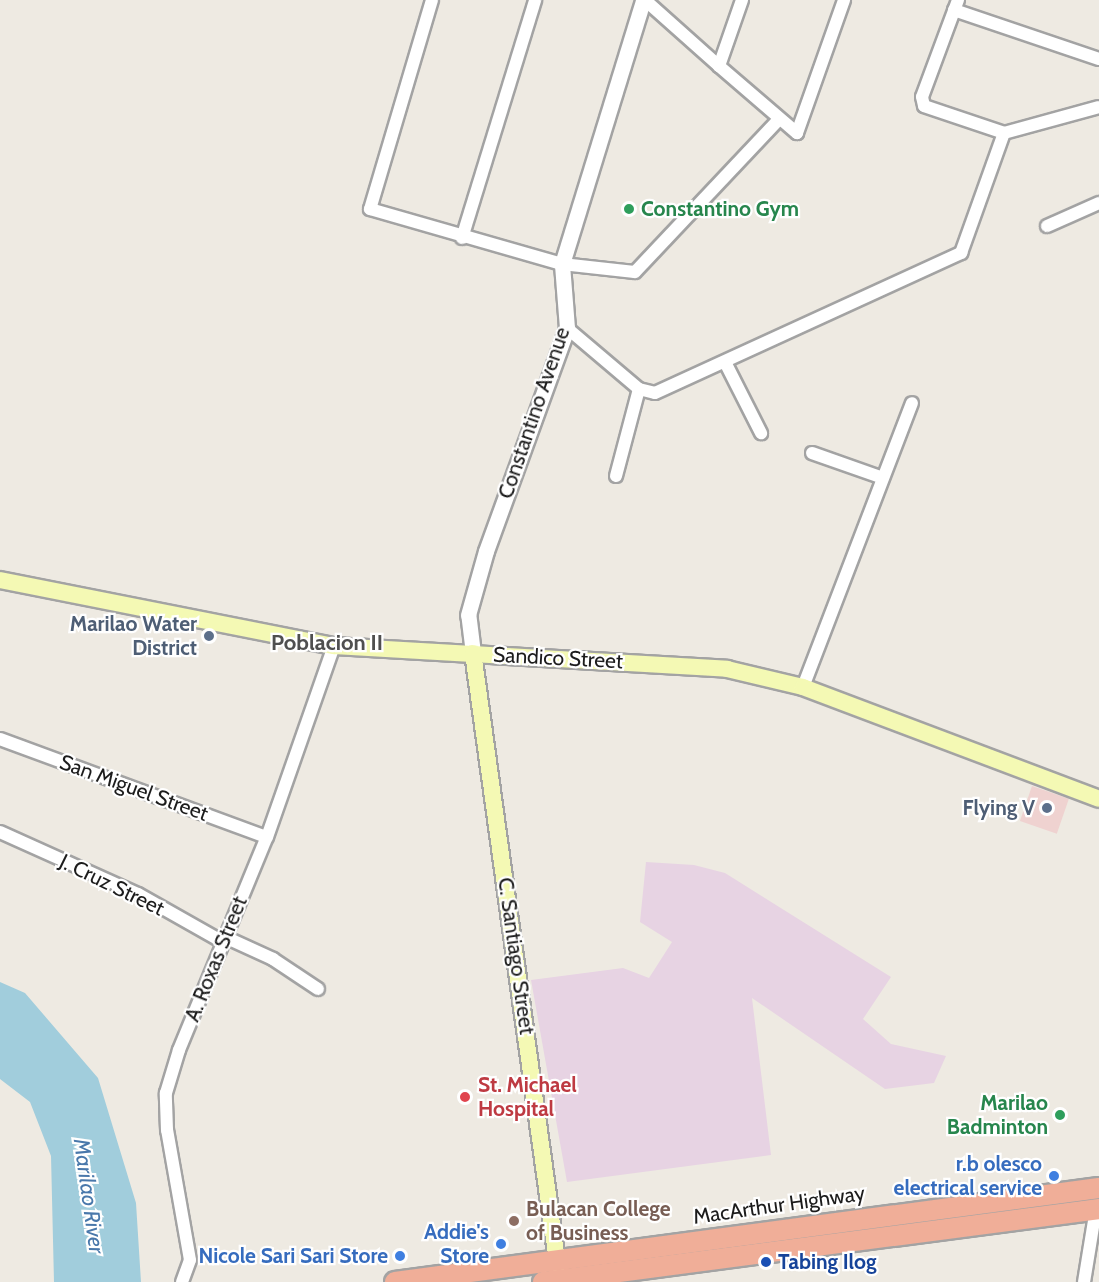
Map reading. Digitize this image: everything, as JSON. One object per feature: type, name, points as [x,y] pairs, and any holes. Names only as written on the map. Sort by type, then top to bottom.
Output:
[{"type":"highway","name":"MacArthur Highway","points":[[395,1282],[1099,1188]]},
{"type":"highway","points":[[554,1281],[1098,1209]]},
{"type":"main road","name":"Sandico Street","points":[[0,580],[334,646],[727,669],[803,687],[1099,799]]},
{"type":"main road","name":"C. Santiago Street","points":[[473,653],[557,1260],[554,1281]]},
{"type":"street","points":[[432,0],[369,208],[462,237],[562,264],[638,271],[778,120]]},
{"type":"street","points":[[462,237],[535,0]]},
{"type":"street","points":[[644,0],[778,120],[797,132],[844,0]]},
{"type":"street","name":"Constantino Avenue","points":[[473,653],[468,615],[486,551],[567,328],[562,264],[644,0]]},
{"type":"street","points":[[719,66],[742,0]]},
{"type":"street","points":[[1099,59],[956,5],[922,102],[927,108],[1004,133],[1099,107]]},
{"type":"street","points":[[567,328],[639,388],[655,393],[725,362],[961,253],[1004,133]]},
{"type":"street","points":[[1047,226],[1099,203]]},
{"type":"street","points":[[725,362],[761,434]]},
{"type":"street","points":[[616,476],[639,388]]},
{"type":"street","points":[[803,687],[912,403]]},
{"type":"street","points":[[812,453],[883,478]]},
{"type":"street","name":"A. Roxas Street","points":[[182,1282],[190,1260],[167,1130],[166,1093],[224,940],[267,837],[334,646]]},
{"type":"street","name":"San Miguel Street","points":[[0,739],[267,837]]},
{"type":"street","name":"J. Cruz Street","points":[[0,832],[138,894],[224,940],[273,959],[318,989]]},
{"type":"street","points":[[1084,1282],[1098,1209]]},
{"type":"shaded area","points":[[1032,786],[1069,799],[1057,834],[1020,821]]},
{"type":"shaded area","points":[[646,862],[694,865],[725,873],[891,977],[863,1019],[891,1044],[946,1056],[934,1083],[885,1089],[752,998],[771,1155],[567,1182],[531,980],[623,968],[649,978],[672,942],[640,922]]},
{"type":"water","name":"Marilao River","points":[[0,982],[25,993],[98,1078],[136,1203],[141,1282],[54,1282],[51,1156],[30,1102],[0,1079]]},
{"type":"place","name":"Constantino Gym","points":[[629,209]]},
{"type":"place","name":"Marilao Water District","points":[[209,636]]},
{"type":"place","name":"Flying V","points":[[1047,808]]},
{"type":"place","name":"St. Michael Hospital","points":[[465,1097]]},
{"type":"place","name":"Marilao Badminton","points":[[1060,1115]]},
{"type":"place","name":"r.b olesco electrical service","points":[[1054,1176]]},
{"type":"place","name":"Bulacan College of Business","points":[[514,1221]]},
{"type":"place","name":"Addie's Store","points":[[501,1244]]},
{"type":"place","name":"Nicole Sari Sari Store","points":[[400,1256]]},
{"type":"place","name":"Tabing Ilog","points":[[766,1262]]},
{"type":"district","name":"Poblacion II","points":[[327,643]]}]
